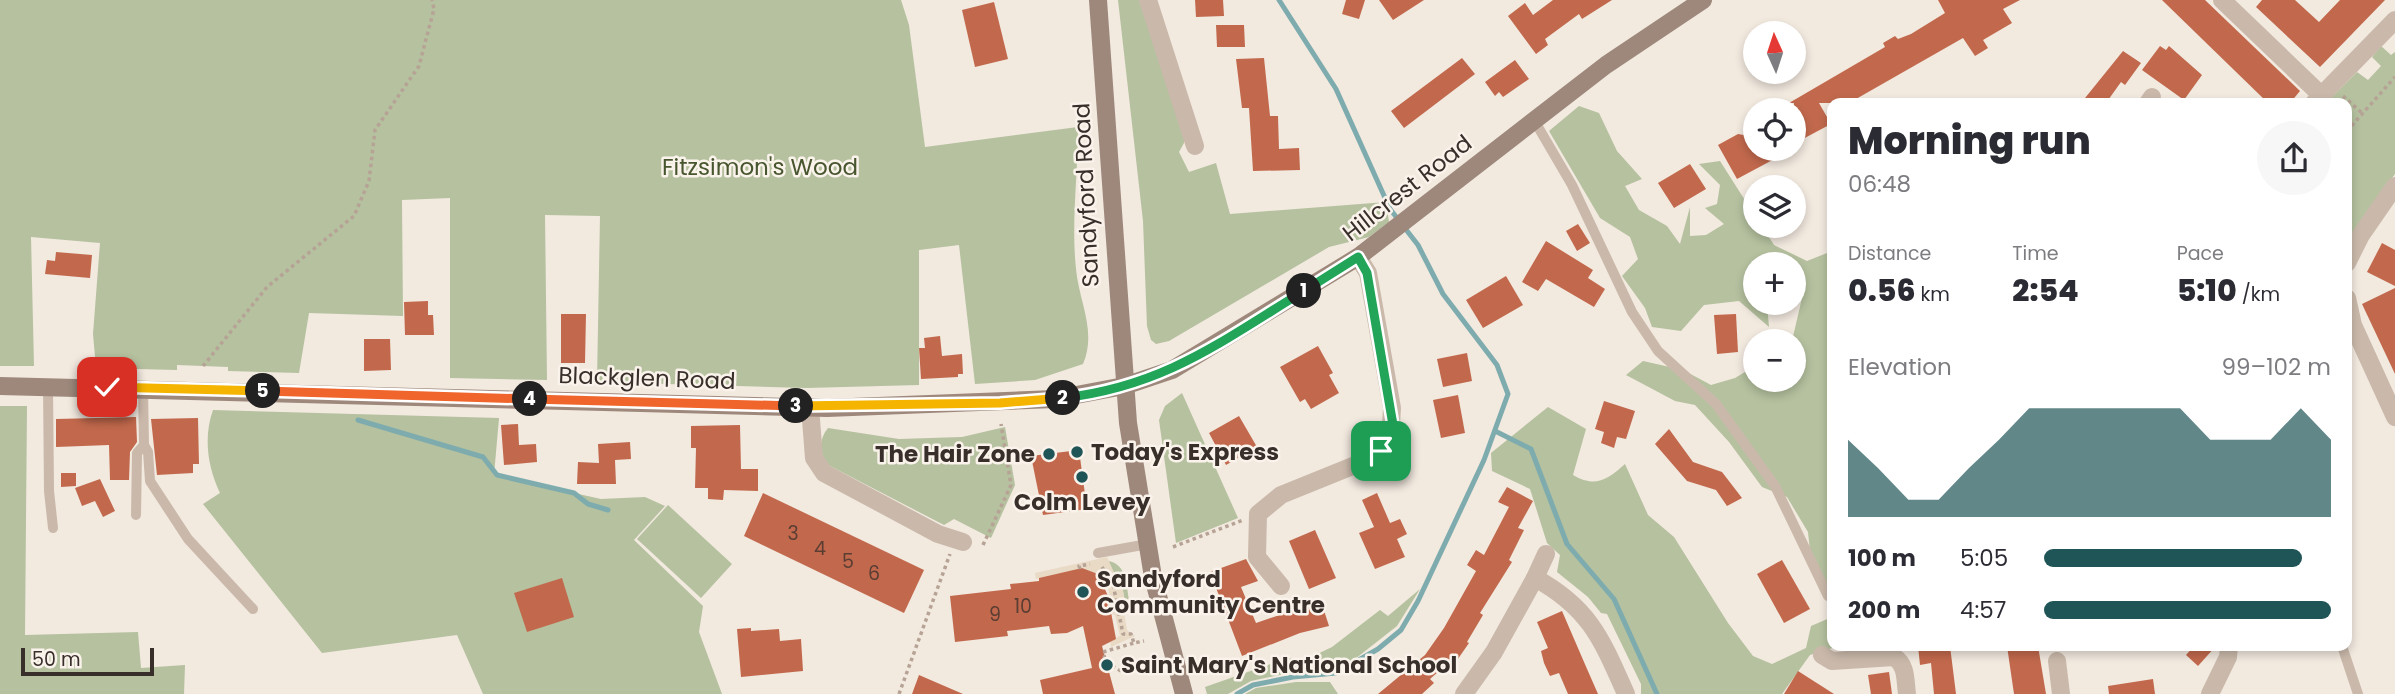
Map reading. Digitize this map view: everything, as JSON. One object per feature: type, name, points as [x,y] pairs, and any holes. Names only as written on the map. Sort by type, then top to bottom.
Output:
[{"type":"street","name":"Sandyford Road","points":[[1098,0],[1124,386],[1148,544],[1184,694]]},
{"type":"street","points":[[1148,0],[1195,146]]},
{"type":"street","name":"Hillcrest Road","points":[[1124,386],[1160,376],[1200,355],[1358,257],[1628,49],[1703,0]]},
{"type":"street","points":[[2222,0],[2242,7],[2322,94],[2395,20]]},
{"type":"street","points":[[2352,254],[2361,235],[2395,186]]},
{"type":"street","points":[[1281,586],[1257,556],[1258,514],[1280,495],[1370,459],[1390,441],[1392,408],[1367,273],[1358,257]]},
{"type":"street","points":[[2352,320],[2395,418]]},
{"type":"street","name":"Blackglen Road","points":[[0,386],[810,407],[1000,403],[1088,395],[1124,386]]},
{"type":"street","points":[[810,407],[814,458],[824,473],[938,534],[960,541]]},
{"type":"street","points":[[1464,694],[1493,652],[1546,554]]},
{"type":"street","points":[[1535,578],[1559,591],[1583,611],[1599,634],[1626,694]]},
{"type":"street","points":[[2210,694],[2229,651]]},
{"type":"street","points":[[1822,655],[1832,661],[1894,657],[1901,661],[1904,669],[1907,694]]},
{"type":"street","points":[[2057,661],[2061,694]]},
{"type":"lane","points":[[1534,120],[1572,185],[1632,312],[1658,351],[1716,404],[1775,486],[1827,594]]},
{"type":"lane","points":[[48,386],[49,491],[53,527]]},
{"type":"lane","points":[[143,388],[144,445],[148,452],[150,481],[188,539],[253,609]]},
{"type":"lane","points":[[136,514],[137,453],[144,445]]},
{"type":"lane","points":[[1098,553],[1148,544]]},
{"type":"lane","points":[[2344,651],[2358,694]]},
{"type":"path","points":[[203,366],[267,287],[354,216],[369,181],[374,130],[419,66],[434,9],[432,0]]},
{"type":"path","points":[[2352,125],[2395,77]]},
{"type":"path","points":[[2352,108],[2362,113]]},
{"type":"path","points":[[984,545],[1011,485],[1001,424]]},
{"type":"path","points":[[1173,547],[1258,514]]},
{"type":"path","points":[[899,694],[960,541]]},
{"type":"path","points":[[1098,553],[1113,584],[1123,634],[1131,634],[1134,643]]},
{"type":"path","points":[[1111,611],[1136,606]]},
{"type":"path","points":[[1121,671],[1106,662],[1103,652],[1144,641]]},
{"type":"green space","name":"Fitzsimon's Wood","points":[[0,0],[901,0],[909,25],[925,147],[1078,127],[1074,234],[1078,281],[1088,328],[1087,352],[1083,364],[1035,380],[975,384],[959,245],[919,250],[919,385],[806,388],[597,382],[600,216],[545,215],[547,380],[450,378],[450,198],[402,200],[403,316],[309,313],[299,373],[228,371],[228,367],[177,365],[177,370],[96,368],[93,334],[100,243],[31,237],[34,366],[0,366]]},
{"type":"green space","points":[[1118,0],[1139,0],[1184,130],[1184,143],[1179,152],[1189,172],[1216,163],[1230,214],[1386,202],[1389,222],[1369,237],[1329,247],[1169,341],[1156,344],[1151,340],[1147,326],[1143,221]]},
{"type":"green space","points":[[2381,46],[2391,55],[2395,52],[2395,174],[2352,234],[2352,98],[2331,98],[2357,72],[2368,80],[2381,66],[2372,57]]},
{"type":"green space","points":[[1579,106],[1599,113],[1617,151],[1642,179],[1625,186],[1639,210],[1667,226],[1680,244],[1690,207],[1690,236],[1706,235],[1724,224],[1705,208],[1717,204],[1720,185],[1699,164],[1720,161],[1743,197],[1743,238],[1770,238],[1774,245],[1788,252],[1743,252],[1743,304],[1739,301],[1704,305],[1681,331],[1652,327],[1645,308],[1622,276],[1638,259],[1630,237],[1600,218],[1549,131]]},
{"type":"green space","points":[[1827,253],[1827,601],[1811,561],[1808,532],[1787,497],[1762,487],[1729,442],[1695,405],[1675,401],[1626,375],[1643,361],[1683,370],[1711,385],[1743,373],[1743,392],[1806,392],[1806,329],[1795,329],[1798,315],[1806,315],[1806,261]]},
{"type":"green space","points":[[1755,315],[1768,315],[1769,327]]},
{"type":"green space","points":[[1182,393],[1238,518],[1176,543],[1159,420],[1165,406]]},
{"type":"green space","points":[[0,406],[27,406],[25,635],[138,632],[141,668],[185,665],[184,694],[0,694]]},
{"type":"green space","points":[[1548,407],[1586,429],[1573,475],[1588,481],[1600,480],[1625,464],[1648,515],[1674,537],[1728,623],[1753,656],[1772,664],[1806,648],[1811,626],[1827,619],[1827,650],[1810,655],[1782,694],[1641,694],[1641,684],[1607,614],[1601,613],[1588,597],[1557,572],[1560,555],[1547,543],[1530,489],[1492,471],[1491,453]]},
{"type":"green space","points":[[213,410],[499,418],[494,475],[601,499],[645,497],[665,506],[634,540],[703,606],[699,632],[722,694],[483,694],[457,635],[322,653],[203,504],[220,493],[208,453],[208,431]]},
{"type":"green space","points":[[1005,427],[1015,485],[991,538],[954,519],[944,525],[830,466],[821,447],[828,428],[899,439],[962,437]]},
{"type":"green space","points":[[668,505],[732,564],[701,598],[637,539]]},
{"type":"green space","points":[[1108,561],[1115,563],[1123,572],[1130,605],[1125,601],[1121,582]]},
{"type":"green space","points":[[1420,589],[1397,626],[1355,659],[1333,672],[1289,673],[1251,681],[1228,694],[1207,694],[1205,687],[1288,658],[1305,660],[1332,647],[1380,610],[1388,616]]},
{"type":"green space","points":[[1296,682],[1330,682],[1338,694],[1245,694],[1256,688]]},
{"type":"shaded area","points":[[1107,557],[1117,579],[1121,581],[1125,601],[1130,605],[1130,609],[1124,613],[1127,630],[1135,636],[1111,647],[1110,640],[1120,636],[1115,615],[1112,614],[1108,585],[1104,584],[1098,574],[1082,568],[1036,579],[1035,573]]},
{"type":"building","points":[[1195,0],[1223,0],[1224,16],[1196,17]]},
{"type":"building","points":[[1346,0],[1365,0],[1359,19],[1342,14]]},
{"type":"building","points":[[1379,0],[1424,0],[1393,20]]},
{"type":"building","points":[[1553,0],[1612,0],[1582,19],[1579,14],[1545,39],[1548,45],[1536,54],[1508,16],[1525,3],[1533,15]]},
{"type":"building","points":[[1938,0],[2020,0],[2003,9],[2012,23],[1983,40],[1988,48],[1975,56],[1963,38],[1858,98],[1827,98],[1827,103],[1819,103],[1827,117],[1827,126],[1806,137],[1806,98],[1798,98],[1885,47],[1883,43],[1895,36],[1898,39],[1945,13]]},
{"type":"building","points":[[2162,0],[2205,0],[2300,91],[2294,98],[2263,98]]},
{"type":"building","points":[[2262,0],[2295,0],[2319,22],[2340,0],[2385,0],[2320,67],[2256,7]]},
{"type":"building","points":[[994,2],[1008,59],[975,67],[962,10]]},
{"type":"building","points":[[1216,25],[1244,25],[1245,47],[1217,47]]},
{"type":"building","points":[[2160,46],[2166,50],[2169,46],[2202,75],[2185,98],[2181,98],[2142,70]]},
{"type":"building","points":[[2123,51],[2141,63],[2125,85],[2121,82],[2110,98],[2085,98]]},
{"type":"building","points":[[1264,58],[1270,116],[1278,116],[1279,149],[1299,148],[1300,170],[1253,171],[1249,108],[1242,108],[1236,59]]},
{"type":"building","points":[[1462,58],[1475,74],[1404,128],[1391,111]]},
{"type":"building","points":[[1515,60],[1529,79],[1503,97],[1499,92],[1495,96],[1485,82]]},
{"type":"building","points":[[1738,134],[1743,135],[1743,161],[1771,161],[1737,179],[1718,145]]},
{"type":"building","points":[[1690,164],[1706,189],[1674,208],[1658,183]]},
{"type":"building","points":[[1578,224],[1590,243],[1577,251],[1566,231]]},
{"type":"building","points":[[1546,241],[1593,270],[1588,278],[1605,289],[1594,307],[1546,279],[1538,291],[1522,282]]},
{"type":"building","points":[[2382,243],[2395,250],[2395,286],[2367,272]]},
{"type":"building","points":[[56,252],[92,255],[90,278],[45,274],[47,260],[55,261]]},
{"type":"building","points":[[1506,276],[1523,305],[1483,328],[1466,300]]},
{"type":"building","points":[[2395,288],[2395,374],[2362,304]]},
{"type":"building","points":[[428,301],[428,315],[433,315],[434,335],[405,335],[404,302]]},
{"type":"building","points":[[561,314],[586,314],[585,363],[561,363]]},
{"type":"building","points":[[1736,314],[1738,352],[1717,354],[1714,315]]},
{"type":"building","points":[[940,336],[942,356],[962,354],[963,374],[958,374],[958,377],[921,379],[919,348],[925,348],[924,338]]},
{"type":"building","points":[[364,339],[390,339],[391,370],[364,371]]},
{"type":"building","points":[[1318,346],[1333,373],[1329,375],[1339,393],[1311,409],[1305,399],[1300,402],[1280,367]]},
{"type":"building","points":[[1467,353],[1472,381],[1443,387],[1437,359]]},
{"type":"building","points":[[1458,395],[1465,433],[1441,438],[1433,400]]},
{"type":"building","points":[[1604,401],[1635,411],[1626,439],[1617,437],[1614,448],[1601,443],[1604,432],[1595,429]]},
{"type":"building","points":[[1239,416],[1257,447],[1226,465],[1209,433]]},
{"type":"building","points":[[136,417],[137,442],[130,452],[129,480],[110,480],[109,445],[56,447],[56,419]]},
{"type":"building","points":[[198,418],[199,464],[193,464],[193,473],[157,475],[151,419]]},
{"type":"building","points":[[518,424],[519,445],[536,444],[537,462],[504,465],[501,425]]},
{"type":"building","points":[[740,425],[741,469],[758,469],[758,491],[724,490],[723,500],[708,499],[708,488],[695,488],[696,448],[691,448],[691,426]]},
{"type":"building","points":[[1669,429],[1693,462],[1722,472],[1742,498],[1727,506],[1716,490],[1687,481],[1655,444]]},
{"type":"building","points":[[630,442],[631,459],[615,460],[616,484],[577,484],[578,462],[599,463],[598,444]]},
{"type":"building","points":[[1079,450],[1087,509],[1043,515],[1031,456]]},
{"type":"building","points":[[61,473],[76,473],[76,486],[61,487]]},
{"type":"building","points":[[100,479],[115,511],[103,517],[95,501],[82,506],[75,488]]},
{"type":"building","points":[[1507,487],[1533,501],[1518,528],[1524,530],[1509,560],[1512,562],[1480,613],[1483,615],[1467,642],[1469,643],[1453,666],[1448,663],[1430,679],[1434,683],[1422,694],[1378,694],[1425,655],[1444,628],[1476,571],[1467,565],[1476,550],[1484,555],[1509,507],[1498,502]]},
{"type":"building","points":[[763,493],[924,570],[904,613],[744,536]]},
{"type":"building","points":[[1377,493],[1390,523],[1400,519],[1407,534],[1397,539],[1405,557],[1375,569],[1359,533],[1374,527],[1362,500]]},
{"type":"building","points":[[1315,530],[1336,578],[1309,589],[1289,541]]},
{"type":"building","points":[[1246,559],[1258,581],[1241,587],[1256,623],[1321,601],[1329,626],[1300,633],[1242,656],[1210,572]]},
{"type":"building","points":[[1782,560],[1810,609],[1784,623],[1757,574]]},
{"type":"building","points":[[1082,568],[1098,574],[1108,596],[1116,639],[1102,646],[1115,694],[1043,694],[1040,680],[1092,668],[1083,626],[1067,633],[1051,634],[1049,626],[1007,631],[1008,636],[955,642],[950,596],[1011,589],[1010,584],[1039,581],[1039,578]]},
{"type":"building","points":[[562,578],[574,617],[527,632],[514,593]]},
{"type":"building","points":[[1562,611],[1598,694],[1568,694],[1559,673],[1550,676],[1544,663],[1541,651],[1548,648],[1537,622]]},
{"type":"building","points":[[751,628],[751,631],[779,629],[780,641],[801,639],[803,671],[741,677],[737,629]]},
{"type":"building","points":[[1919,651],[1951,651],[1956,694],[1934,694],[1931,663],[1920,665]]},
{"type":"building","points":[[2008,651],[2039,651],[2046,694],[2014,694]]},
{"type":"building","points":[[2190,651],[2212,651],[2198,666],[2186,655]]},
{"type":"building","points":[[1798,671],[1834,694],[1784,694]]},
{"type":"building","points":[[1889,672],[1892,694],[1871,694],[1868,675]]},
{"type":"building","points":[[919,675],[963,694],[912,694]]},
{"type":"building","points":[[2153,679],[2155,694],[2109,694],[2108,686]]},
{"type":"waterway","points":[[1237,694],[1253,685],[1293,677],[1336,673],[1378,649],[1401,630],[1418,601],[1484,460],[1508,394],[1497,365],[1443,294],[1418,245],[1390,209],[1336,89],[1279,0]]},
{"type":"waterway","points":[[358,420],[483,457],[497,475],[574,493],[588,504],[608,510]]},
{"type":"waterway","points":[[1495,431],[1531,449],[1567,544],[1614,599],[1657,694]]},
{"type":"place","name":"Today's Express","points":[[1077,452]]},
{"type":"place","name":"The Hair Zone","points":[[1049,454]]},
{"type":"place","name":"Colm Levey","points":[[1082,477]]},
{"type":"place","name":"Sandyford Community Centre","points":[[1083,592]]},
{"type":"place","name":"Saint Mary's National School","points":[[1107,665]]},
{"type":"route","points":[[107,387],[827,408],[1055,399],[1088,395],[1160,376],[1200,355],[1358,257],[1367,273],[1392,408],[1390,441],[1381,451]]}]
